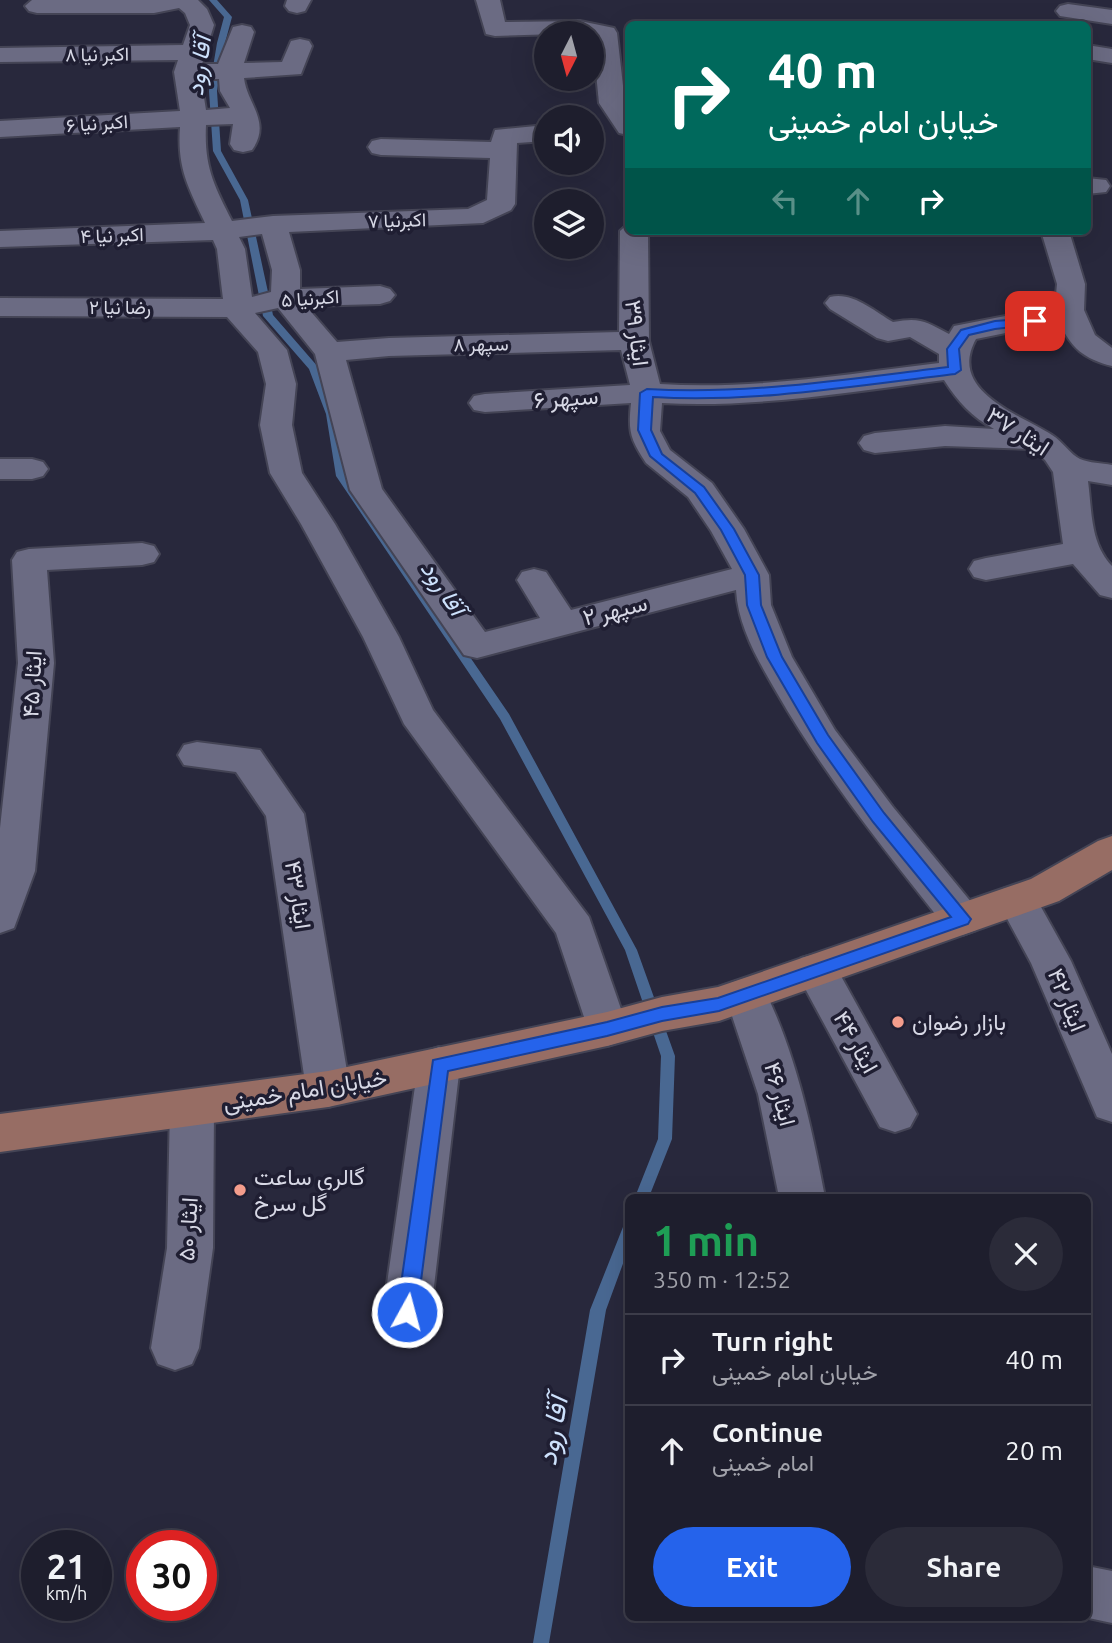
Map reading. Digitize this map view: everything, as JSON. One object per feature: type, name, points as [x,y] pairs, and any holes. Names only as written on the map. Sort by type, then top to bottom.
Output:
[{"type":"main road","points":[[733,1000],[1045,890],[1112,851]]},
{"type":"main road","name":"خیابان امام خمینی","points":[[0,1133],[328,1089],[733,1000]]},
{"type":"street","points":[[488,0],[495,29],[580,29],[613,40],[612,103],[620,129]]},
{"type":"street","points":[[141,53],[174,2]]},
{"type":"street","points":[[37,6],[174,2],[195,9],[202,25],[190,62],[194,116],[192,145],[196,176],[231,249],[234,282],[242,319],[272,350],[281,384],[276,425],[286,473],[318,524],[381,637],[417,715],[575,928],[607,1029]]},
{"type":"street","points":[[1068,11],[1112,17]]},
{"type":"street","points":[[242,32],[230,66],[233,91],[247,116],[243,144]]},
{"type":"street","name":"اکبر نیا ۸","points":[[0,55],[141,53],[231,72],[292,69],[300,46]]},
{"type":"street","points":[[1091,53],[1112,56]]},
{"type":"street","name":"اکبر نیا ۶","points":[[0,129],[194,116],[247,116]]},
{"type":"street","points":[[381,147],[504,143],[534,136]]},
{"type":"street","name":"اکبرنیا ۷","points":[[223,231],[273,224],[473,217],[501,204],[504,143]]},
{"type":"street","points":[[273,224],[286,270],[285,298],[329,352]]},
{"type":"street","name":"اکبر نیا ۴","points":[[0,239],[223,231]]},
{"type":"street","name":"ایثار ۳۹","points":[[634,235],[634,341],[647,393],[644,430],[657,456],[700,490],[727,529],[752,575],[754,605],[774,657],[822,739],[879,817],[962,919]]},
{"type":"street","points":[[1056,235],[1071,284],[1069,310],[1082,341],[1101,355],[1112,357]]},
{"type":"street","name":"اکبرنیا ۵","points":[[240,308],[285,298],[380,295]]},
{"type":"street","points":[[840,303],[888,332],[915,327],[954,359],[965,332],[995,325],[1035,321],[1069,310]]},
{"type":"street","name":"رضا نیا ۲","points":[[0,307],[240,308]]},
{"type":"street","name":"سپهر ۸","points":[[329,352],[389,346],[634,341]]},
{"type":"street","name":"سپهر ۲","points":[[329,352],[366,490],[477,646],[752,575]]},
{"type":"street","name":"سپهر ۶","points":[[485,403],[647,393],[701,396],[809,388],[954,359]]},
{"type":"street","name":"ایثار ۳۷","points":[[954,359],[969,398],[998,420],[1042,442],[1068,467],[1082,551]]},
{"type":"street","points":[[875,443],[944,436],[1042,442]]},
{"type":"street","points":[[1068,467],[1112,475]]},
{"type":"street","points":[[0,469],[32,469]]},
{"type":"street","points":[[986,569],[1082,551],[1112,587]]},
{"type":"street","name":"ایثار ۴۵","points":[[0,918],[15,871],[36,663],[29,560],[142,554]]},
{"type":"street","points":[[534,580],[562,624]]},
{"type":"street","name":"ایثار ۴۳","points":[[197,755],[247,761],[285,814],[328,1089]]},
{"type":"street","name":"ایثار ۴۲","points":[[1017,900],[1051,961],[1112,1104]]},
{"type":"street","name":"ایثار ۴۴","points":[[816,970],[895,1114]]},
{"type":"street","name":"ایثار ۴۶","points":[[733,1000],[764,1036],[779,1086],[801,1194]]},
{"type":"street","points":[[407,1312],[439,1065]]},
{"type":"street","name":"ایثار ۵۰","points":[[175,1349],[190,1248],[191,1108]]},
{"type":"street","points":[[1091,1593],[1112,1597]]},
{"type":"waterway","name":"آقا رود","points":[[213,0],[228,17],[213,91],[217,151],[244,200],[268,316],[314,368],[331,414],[341,476],[505,717],[631,950],[668,1056],[665,1139],[643,1194]]},
{"type":"waterway","name":"آقا رود","points":[[541,1643],[598,1310],[625,1240]]},
{"type":"place","name":"بازار رضوان","points":[[898,1022]]},
{"type":"place","name":"گالری ساعت گل سرخ","points":[[240,1190]]},
{"type":"route","points":[[407,1312],[439,1065],[607,1029],[662,1014],[719,1004],[962,919],[879,817],[822,739],[774,657],[754,605],[752,575],[727,529],[700,490],[657,456],[644,430],[647,393],[701,396],[809,388],[955,370],[953,349],[965,332],[995,325],[1035,321]]}]
